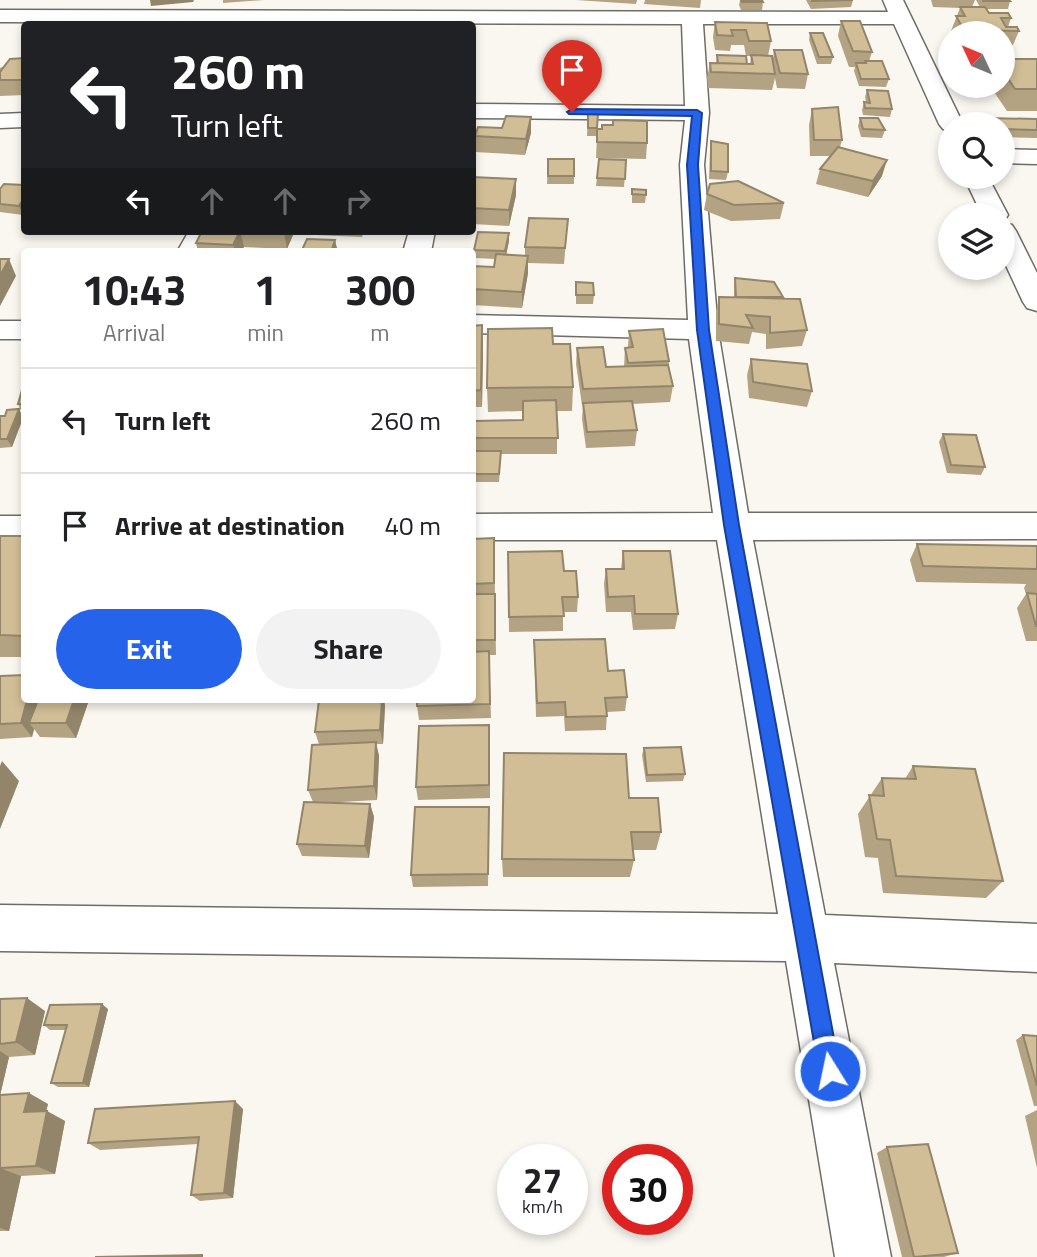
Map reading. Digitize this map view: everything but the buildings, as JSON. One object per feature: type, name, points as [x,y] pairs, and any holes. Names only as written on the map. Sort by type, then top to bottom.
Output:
[{"type":"street","points":[[0,16],[315,21],[542,8],[692,19],[897,9],[945,112]]},
{"type":"street","points":[[692,19],[697,113],[692,165],[703,330],[732,525],[863,1257]]},
{"type":"street","points":[[476,111],[697,113]]},
{"type":"street","points":[[0,121],[21,120]]},
{"type":"street","points":[[1015,156],[1037,157]]},
{"type":"street","points":[[1015,256],[1037,302]]},
{"type":"street","points":[[476,324],[703,330]]},
{"type":"street","points":[[0,330],[21,330]]},
{"type":"street","points":[[476,527],[1037,526]]},
{"type":"street","points":[[0,529],[21,529]]},
{"type":"street","points":[[0,928],[806,937],[1037,948]]},
{"type":"route","points":[[572,112],[697,113],[692,165],[703,330],[732,525],[830,1071]]}]
